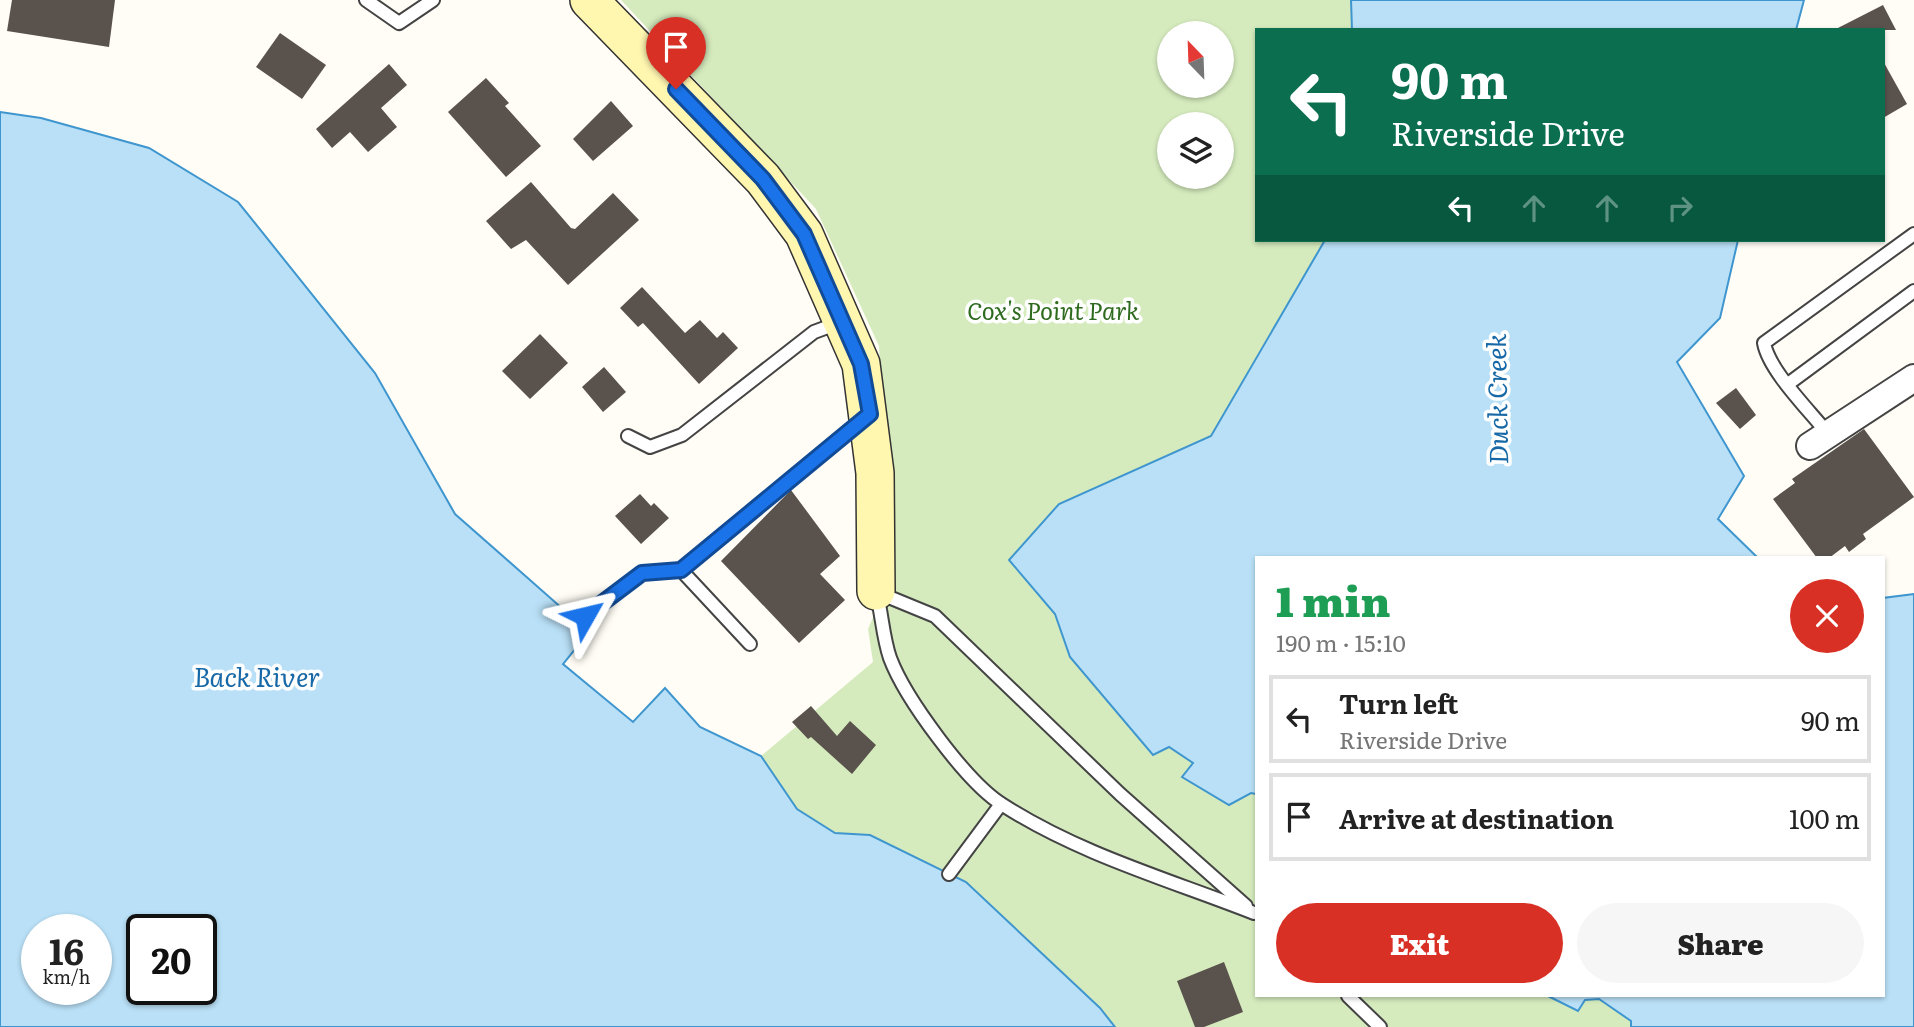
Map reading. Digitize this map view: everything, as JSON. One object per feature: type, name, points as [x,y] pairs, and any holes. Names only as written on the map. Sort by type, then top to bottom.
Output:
[{"type":"street","points":[[589,0],[763,179],[804,234],[861,364],[876,472],[876,591]]},
{"type":"street","points":[[1819,440],[1914,378]]},
{"type":"lane","points":[[366,0],[398,23],[433,0]]},
{"type":"lane","points":[[1819,440],[1766,350],[1768,338],[1914,234]]},
{"type":"lane","points":[[1788,384],[1914,291]]},
{"type":"lane","points":[[628,436],[650,447],[682,435],[814,332],[844,321]]},
{"type":"lane","points":[[585,616],[642,573],[681,570],[870,414]]},
{"type":"lane","points":[[681,570],[750,644]]},
{"type":"lane","points":[[876,591],[890,657],[914,706],[953,756],[1001,804],[1082,846],[1255,914]]},
{"type":"lane","points":[[876,591],[936,616],[1120,794],[1255,914]]},
{"type":"lane","points":[[950,874],[1001,804]]},
{"type":"lane","points":[[1349,997],[1380,1027]]},
{"type":"green space","name":"Cox's Point Park","points":[[621,0],[1351,0],[1354,28],[1255,28],[1255,242],[1324,242],[1211,436],[1059,504],[1048,605],[1055,614],[1070,657],[1152,755],[1169,747],[1193,763],[1183,777],[1255,794],[1255,997],[1599,999],[1631,1022],[1631,1027],[1115,1027],[1100,1008],[870,835],[835,833],[797,809],[761,756],[873,662],[868,629],[891,576],[879,346],[816,209]]},
{"type":"water","points":[[1351,0],[1804,0],[1797,28],[1352,28]]},
{"type":"water","name":"Back River","points":[[0,112],[41,118],[149,148],[238,202],[375,373],[455,514],[589,632],[563,664],[633,722],[665,688],[700,727],[761,756],[797,809],[835,833],[870,835],[966,882],[1100,1008],[1115,1027],[0,1027]]},
{"type":"water","name":"Duck Creek","points":[[1324,242],[1738,242],[1720,318],[1677,362],[1744,476],[1718,519],[1756,556],[1255,556],[1255,794],[1251,793],[1229,805],[1182,777],[1193,763],[1169,747],[1153,755],[1070,657],[1055,614],[1009,560],[1059,504],[1211,436]]},
{"type":"water","points":[[1914,594],[1914,1027],[1631,1027],[1631,1021],[1599,999],[1585,1000],[1578,1011],[1550,997],[1885,997],[1885,598]]},
{"type":"building","points":[[12,0],[115,0],[109,47],[7,31]]},
{"type":"building","points":[[1883,5],[1896,30],[1885,28],[1838,28]]},
{"type":"building","points":[[280,33],[326,65],[302,99],[256,67]]},
{"type":"building","points":[[389,64],[407,85],[381,108],[397,127],[368,152],[350,132],[332,148],[316,129]]},
{"type":"building","points":[[1885,65],[1907,104],[1885,117]]},
{"type":"building","points":[[486,78],[509,103],[505,106],[541,146],[506,177],[448,112]]},
{"type":"building","points":[[611,101],[633,126],[593,161],[573,139]]},
{"type":"building","points":[[531,182],[571,228],[575,229],[613,193],[639,220],[568,285],[526,240],[511,249],[486,221]]},
{"type":"building","points":[[642,287],[685,333],[700,320],[717,338],[723,332],[738,348],[699,384],[643,323],[638,327],[620,308]]},
{"type":"building","points":[[540,334],[568,363],[530,399],[502,371]]},
{"type":"building","points":[[604,367],[626,392],[603,412],[582,387]]},
{"type":"building","points":[[1736,388],[1756,415],[1740,429],[1716,403]]},
{"type":"building","points":[[1864,429],[1914,497],[1863,534],[1866,539],[1849,552],[1845,546],[1832,556],[1816,556],[1773,499],[1795,483],[1792,479]]},
{"type":"building","points":[[791,490],[840,556],[820,574],[845,600],[799,643],[721,561]]},
{"type":"building","points":[[640,494],[651,506],[654,503],[669,518],[641,544],[615,516]]},
{"type":"building","points":[[811,706],[837,736],[850,721],[876,745],[852,774],[811,737],[808,739],[792,722]]},
{"type":"building","points":[[1224,962],[1243,1012],[1204,1027],[1195,1027],[1177,981]]},
{"type":"route","points":[[585,616],[642,573],[681,570],[870,414],[861,364],[804,234],[763,179],[676,89]]}]
